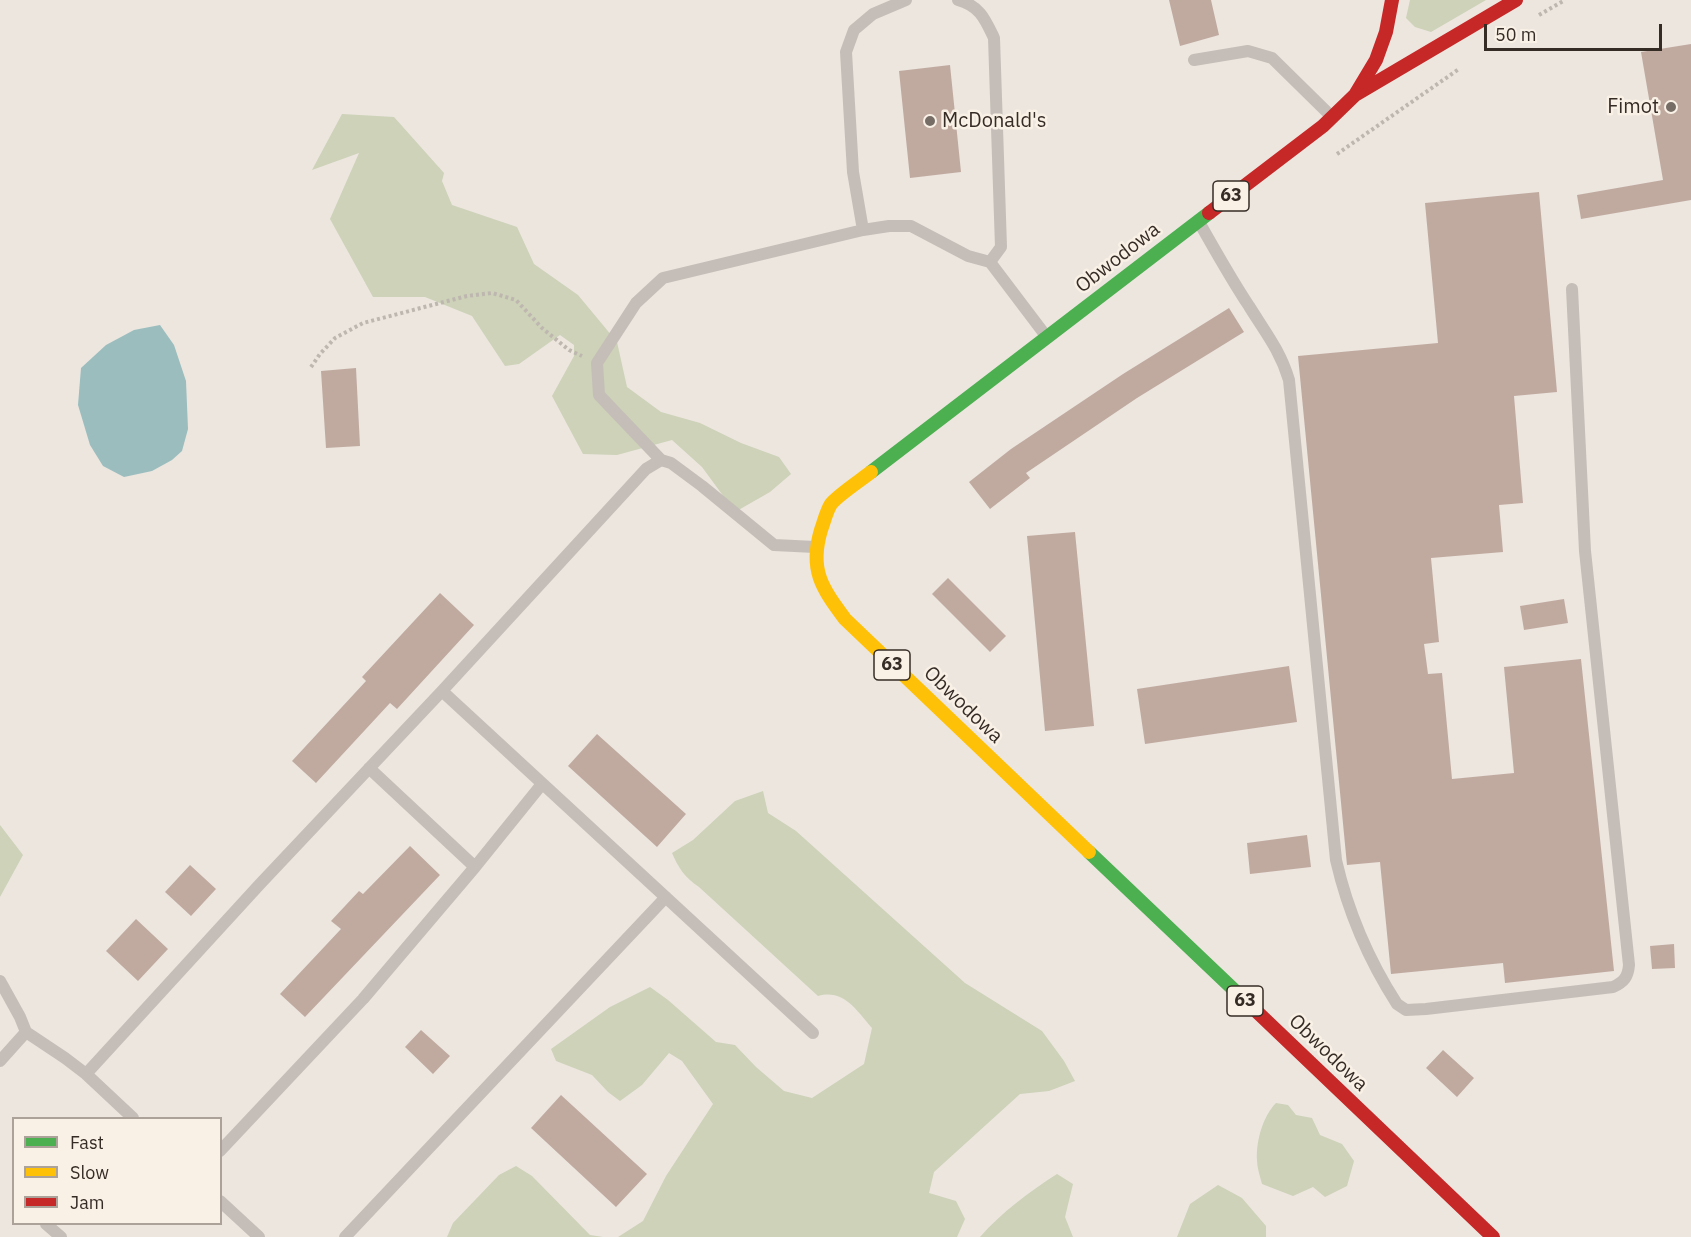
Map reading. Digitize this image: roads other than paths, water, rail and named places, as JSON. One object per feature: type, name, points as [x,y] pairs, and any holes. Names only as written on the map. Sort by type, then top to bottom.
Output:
[{"type":"main road","name":"Obwodowa","points":[[1392,0],[1386,32],[1376,60],[1354,95],[1323,126],[832,503],[816,547],[817,570],[824,591],[845,619],[1493,1237]]},
{"type":"main road","points":[[1354,95],[1516,0]]},
{"type":"lane","points":[[863,230],[853,172],[846,52],[854,30],[860,24],[873,14],[906,0]]},
{"type":"lane","points":[[958,0],[969,3],[985,18],[994,38],[1001,247],[990,262]]},
{"type":"lane","points":[[1194,60],[1248,51],[1272,58],[1332,117]]},
{"type":"lane","points":[[1198,220],[1249,307],[1277,349],[1289,380],[1336,860],[1346,898],[1365,947],[1396,1004],[1406,1010],[1613,987],[1620,984],[1628,972],[1585,551],[1572,289]]},
{"type":"lane","points":[[816,547],[774,545],[702,486],[671,463],[661,460],[599,395],[597,363],[636,303],[663,278],[863,230],[889,226],[911,226],[968,256],[990,262],[1047,337]]},
{"type":"lane","points":[[86,1074],[646,469],[661,460]]},
{"type":"lane","points":[[442,692],[813,1033]]},
{"type":"lane","points":[[369,768],[475,867]]},
{"type":"lane","points":[[222,1149],[363,999],[542,784]]},
{"type":"lane","points":[[345,1237],[666,897]]},
{"type":"lane","points":[[0,981],[26,1032],[86,1074],[131,1117]]},
{"type":"lane","points":[[0,1061],[26,1032]]},
{"type":"lane","points":[[222,1203],[259,1237]]},
{"type":"lane","points":[[47,1225],[61,1237]]},
{"type":"water","points":[[160,325],[174,345],[186,381],[188,429],[182,451],[172,460],[152,471],[124,477],[103,466],[90,445],[78,405],[81,368],[106,345],[134,330]]},
{"type":"place","name":"Fimot","points":[[1671,107]]},
{"type":"place","name":"McDonald's","points":[[930,121]]}]
